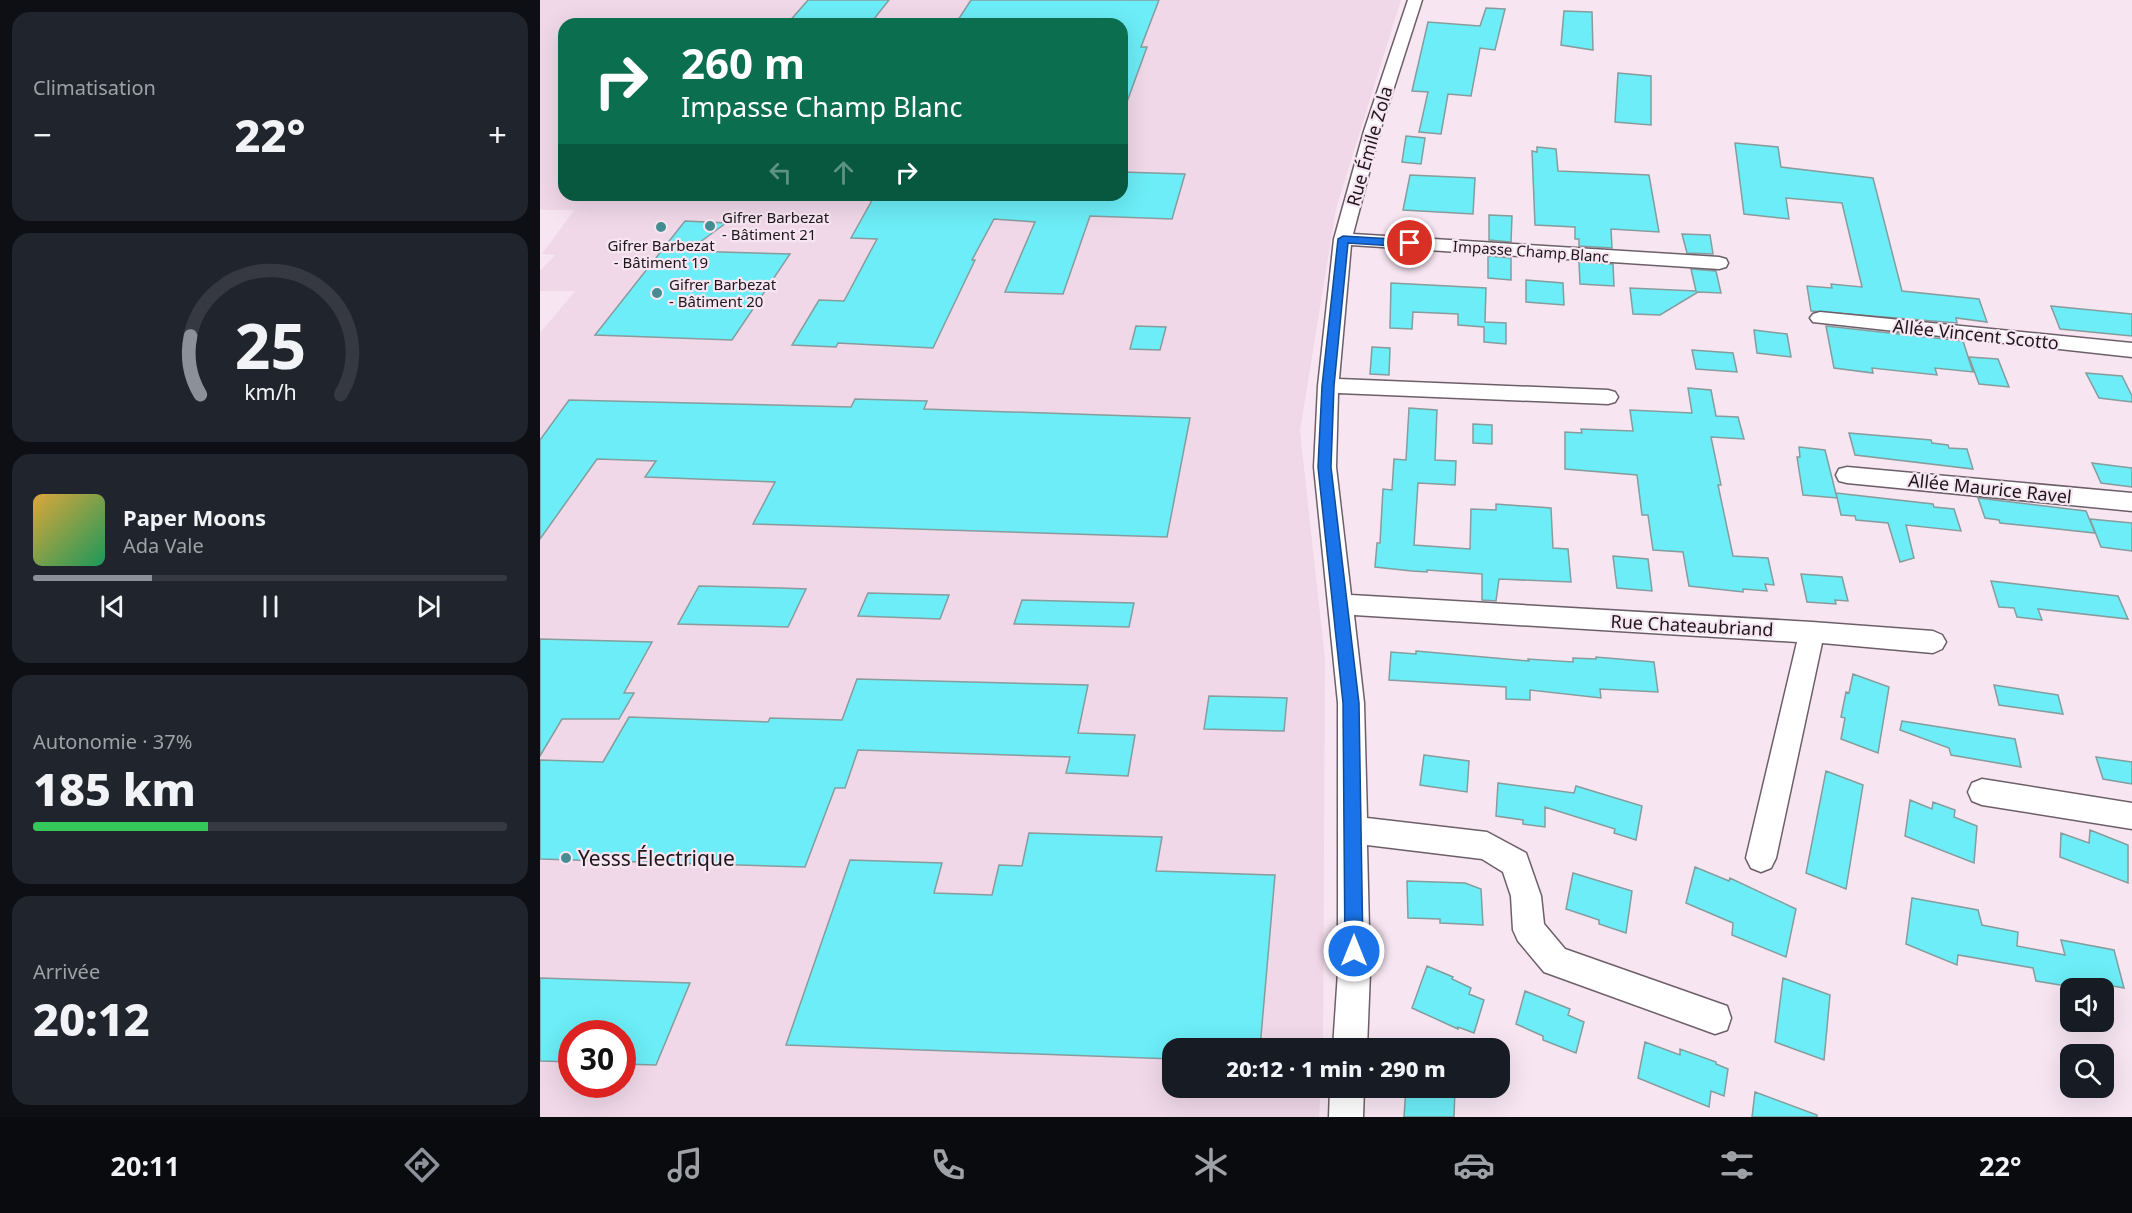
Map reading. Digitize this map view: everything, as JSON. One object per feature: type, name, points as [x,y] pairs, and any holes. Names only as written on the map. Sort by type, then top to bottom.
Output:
[{"type":"street","name":"Rue Émile Zola","points":[[1351,1038],[1354,972],[1351,703],[1325,467],[1328,386],[1343,239],[1372,131],[1415,0]]},
{"type":"street","name":"Impasse Champ Blanc","points":[[1343,239],[1719,263]]},
{"type":"street","name":"Allée Vincent Scotto","points":[[1820,318],[2132,351]]},
{"type":"street","points":[[1328,386],[1608,397]]},
{"type":"street","name":"Allée Maurice Ravel","points":[[1847,475],[2132,502]]},
{"type":"street","name":"Rue Chateaubriand","points":[[1340,604],[1812,632],[1933,642]]},
{"type":"street","points":[[1761,858],[1812,632]]},
{"type":"street","points":[[1982,792],[2132,816]]},
{"type":"street","points":[[1354,830],[1487,846],[1515,863],[1527,896],[1529,930],[1555,961],[1715,1018]]},
{"type":"street","points":[[1346,1117],[1347,1098]]},
{"type":"shaded area","points":[[540,0],[1401,0],[1336,209],[1300,431],[1325,659],[1323,1038],[1162,1038],[1162,1098],[1320,1098],[1319,1117],[540,1117],[540,333],[575,291],[540,291],[540,271],[555,255],[542,254],[574,210],[540,210]]},
{"type":"building","points":[[808,0],[889,0],[875,18],[792,18]]},
{"type":"building","points":[[971,0],[1159,0],[1141,47],[1147,47],[1128,99],[1128,18],[959,18]]},
{"type":"building","points":[[1486,8],[1505,9],[1495,50],[1480,48],[1471,96],[1448,94],[1441,134],[1419,132],[1428,92],[1412,91],[1428,22],[1480,26]]},
{"type":"building","points":[[1564,11],[1592,12],[1593,50],[1561,45]]},
{"type":"building","points":[[1618,73],[1651,76],[1651,125],[1615,122]]},
{"type":"building","points":[[1406,136],[1425,138],[1421,164],[1402,162]]},
{"type":"building","points":[[1735,143],[1778,147],[1781,167],[1873,178],[1902,291],[1979,299],[1987,322],[1956,318],[1957,323],[1811,311],[1807,286],[1832,288],[1831,284],[1862,287],[1842,203],[1786,198],[1789,219],[1744,214]]},
{"type":"building","points":[[1537,147],[1556,149],[1558,171],[1649,175],[1659,232],[1611,229],[1612,248],[1579,246],[1579,239],[1575,239],[1575,227],[1535,225],[1532,151],[1537,152]]},
{"type":"building","points":[[1128,172],[1185,174],[1172,219],[1090,216],[1063,294],[1005,292],[1035,222],[994,219],[972,260],[975,260],[933,348],[838,343],[836,347],[792,345],[819,300],[844,301],[877,239],[851,238],[872,201],[1128,201]]},
{"type":"building","points":[[1410,175],[1475,178],[1473,214],[1403,210]]},
{"type":"building","points":[[1489,215],[1512,216],[1511,242],[1489,240]]},
{"type":"building","points":[[685,221],[726,223],[688,251],[790,254],[732,340],[595,335]]},
{"type":"building","points":[[1682,234],[1710,235],[1713,254],[1687,253]]},
{"type":"building","points":[[1488,256],[1511,258],[1511,280],[1488,278]]},
{"type":"building","points":[[1579,262],[1613,264],[1614,286],[1580,284]]},
{"type":"building","points":[[1691,269],[1716,271],[1721,293],[1698,292],[1660,315],[1633,314],[1630,288],[1696,291]]},
{"type":"building","points":[[1526,280],[1563,283],[1564,305],[1526,302]]},
{"type":"building","points":[[1391,283],[1486,288],[1485,322],[1506,323],[1506,344],[1484,342],[1484,327],[1458,325],[1458,314],[1413,312],[1412,329],[1390,328]]},
{"type":"building","points":[[2051,306],[2132,314],[2132,336],[2060,329]]},
{"type":"building","points":[[1136,326],[1166,327],[1160,350],[1130,349]]},
{"type":"building","points":[[1826,326],[1963,341],[1973,372],[1935,368],[1937,375],[1872,368],[1873,373],[1834,368]]},
{"type":"building","points":[[1754,330],[1787,334],[1791,357],[1757,353]]},
{"type":"building","points":[[1372,347],[1390,348],[1389,375],[1370,374]]},
{"type":"building","points":[[1692,350],[1733,353],[1737,372],[1696,369]]},
{"type":"building","points":[[1969,357],[1998,359],[2009,387],[1979,384]]},
{"type":"building","points":[[2086,373],[2122,376],[2132,396],[2132,402],[2099,398]]},
{"type":"building","points":[[1688,388],[1711,390],[1716,416],[1738,417],[1744,439],[1711,437],[1721,485],[1718,485],[1733,556],[1768,558],[1774,585],[1765,584],[1767,591],[1743,589],[1743,592],[1689,586],[1683,552],[1653,550],[1648,515],[1642,515],[1637,475],[1565,469],[1565,432],[1582,433],[1581,429],[1633,431],[1630,410],[1692,413]]},
{"type":"building","points":[[855,399],[927,401],[924,409],[1190,418],[1167,537],[753,524],[775,482],[645,477],[656,461],[597,459],[540,539],[540,440],[569,400],[851,407]]},
{"type":"building","points":[[1409,408],[1437,410],[1435,460],[1456,461],[1455,485],[1418,483],[1414,545],[1470,549],[1471,509],[1496,510],[1496,504],[1551,508],[1553,548],[1568,549],[1571,582],[1499,579],[1496,601],[1482,600],[1482,574],[1375,567],[1377,543],[1380,543],[1383,489],[1392,490],[1394,459],[1406,460]]},
{"type":"building","points":[[1473,424],[1492,425],[1492,444],[1473,443]]},
{"type":"building","points":[[1849,433],[1931,440],[1932,443],[1948,445],[1949,448],[1967,449],[1973,469],[1855,455]]},
{"type":"building","points":[[1799,447],[1825,450],[1837,498],[1803,495],[1797,457],[1800,457]]},
{"type":"building","points":[[2092,463],[2132,468],[2132,487],[2101,483]]},
{"type":"building","points":[[1836,493],[1933,504],[1934,507],[1954,509],[1961,531],[1906,525],[1914,558],[1900,562],[1888,523],[1856,520],[1855,516],[1841,515]]},
{"type":"building","points":[[1978,498],[2086,511],[2095,533],[2000,523],[1999,520],[1985,518]]},
{"type":"building","points":[[2090,519],[2132,523],[2132,551],[2101,547]]},
{"type":"building","points":[[1613,556],[1648,559],[1652,591],[1617,588]]},
{"type":"building","points":[[1801,574],[1842,577],[1848,601],[1835,600],[1836,604],[1807,602]]},
{"type":"building","points":[[1991,581],[2118,596],[2128,619],[2038,609],[2042,620],[2017,617],[2014,608],[1999,607]]},
{"type":"building","points":[[699,586],[806,589],[788,627],[678,624]]},
{"type":"building","points":[[868,593],[949,595],[940,619],[858,616]]},
{"type":"building","points":[[1022,600],[1134,603],[1129,627],[1014,624]]},
{"type":"building","points":[[540,639],[652,642],[624,693],[634,693],[619,719],[562,719],[540,756]]},
{"type":"building","points":[[1416,651],[1529,661],[1528,659],[1573,662],[1573,658],[1596,659],[1596,657],[1654,662],[1658,692],[1600,689],[1601,698],[1530,690],[1530,700],[1506,699],[1506,687],[1389,680],[1391,652],[1416,654]]},
{"type":"building","points":[[1853,674],[1889,687],[1878,753],[1841,739],[1845,718],[1841,717],[1846,692],[1849,693]]},
{"type":"building","points":[[857,679],[1088,685],[1078,733],[1135,735],[1128,776],[1066,773],[1070,757],[858,750],[845,788],[835,788],[805,867],[540,859],[540,760],[603,762],[629,717],[768,722],[770,718],[842,720]]},
{"type":"building","points":[[1994,685],[2058,695],[2063,714],[1999,705]]},
{"type":"building","points":[[1209,696],[1287,698],[1284,731],[1204,729]]},
{"type":"building","points":[[1902,721],[2015,739],[2021,767],[1951,755],[1949,748],[1900,730]]},
{"type":"building","points":[[1424,755],[1469,761],[1467,792],[1420,785]]},
{"type":"building","points":[[2096,757],[2132,762],[2132,784],[2103,779]]},
{"type":"building","points":[[1826,771],[1863,785],[1846,889],[1806,873]]},
{"type":"building","points":[[1498,783],[1574,793],[1576,786],[1642,806],[1636,840],[1614,833],[1615,829],[1545,807],[1545,827],[1523,824],[1523,820],[1496,816]]},
{"type":"building","points":[[1910,800],[1932,809],[1933,802],[1955,810],[1954,817],[1977,826],[1974,863],[1905,836]]},
{"type":"building","points":[[2090,830],[2128,845],[2128,883],[2060,857],[2061,833],[2089,843]]},
{"type":"building","points":[[1029,833],[1162,837],[1156,871],[1275,875],[1261,1038],[1162,1038],[1162,1059],[786,1045],[850,860],[942,863],[934,893],[992,895],[999,865],[1022,866]]},
{"type":"building","points":[[1695,867],[1729,881],[1730,878],[1796,909],[1786,957],[1732,935],[1733,923],[1686,903]]},
{"type":"building","points":[[1573,873],[1632,891],[1626,933],[1599,924],[1599,920],[1566,909]]},
{"type":"building","points":[[1407,881],[1465,883],[1481,889],[1483,925],[1440,923],[1440,919],[1408,918]]},
{"type":"building","points":[[1912,898],[1978,910],[1982,925],[2018,932],[2017,946],[2065,955],[2061,940],[2114,950],[2124,988],[2114,986],[2114,978],[2060,978],[2060,985],[2036,981],[2033,968],[1958,955],[1957,965],[1906,944]]},
{"type":"building","points":[[1427,966],[1453,977],[1452,979],[1471,988],[1469,994],[1484,1000],[1474,1033],[1458,1027],[1458,1029],[1412,1008]]},
{"type":"building","points":[[540,978],[690,983],[656,1065],[636,1064],[636,1020],[558,1020],[558,1062],[540,1061]]},
{"type":"building","points":[[1783,978],[1830,995],[1824,1060],[1775,1042]]},
{"type":"building","points":[[1525,991],[1570,1009],[1568,1015],[1584,1022],[1576,1053],[1543,1040],[1543,1036],[1516,1024]]},
{"type":"building","points":[[1645,1042],[1680,1055],[1680,1049],[1716,1062],[1728,1069],[1724,1096],[1711,1091],[1709,1107],[1638,1078]]},
{"type":"building","points":[[1755,1092],[1817,1115],[1817,1117],[1752,1117]]},
{"type":"building","points":[[1405,1098],[1455,1098],[1454,1117],[1404,1117]]},
{"type":"place","name":"Gifrer Barbezat - Bâtiment 21","points":[[710,226]]},
{"type":"place","name":"Gifrer Barbezat - Bâtiment 19","points":[[661,227]]},
{"type":"place","name":"Gifrer Barbezat - Bâtiment 20","points":[[657,293]]},
{"type":"place","name":"Yesss Électrique","points":[[566,858]]},
{"type":"route","points":[[1354,951],[1351,703],[1325,467],[1328,386],[1343,239],[1410,243]]}]
